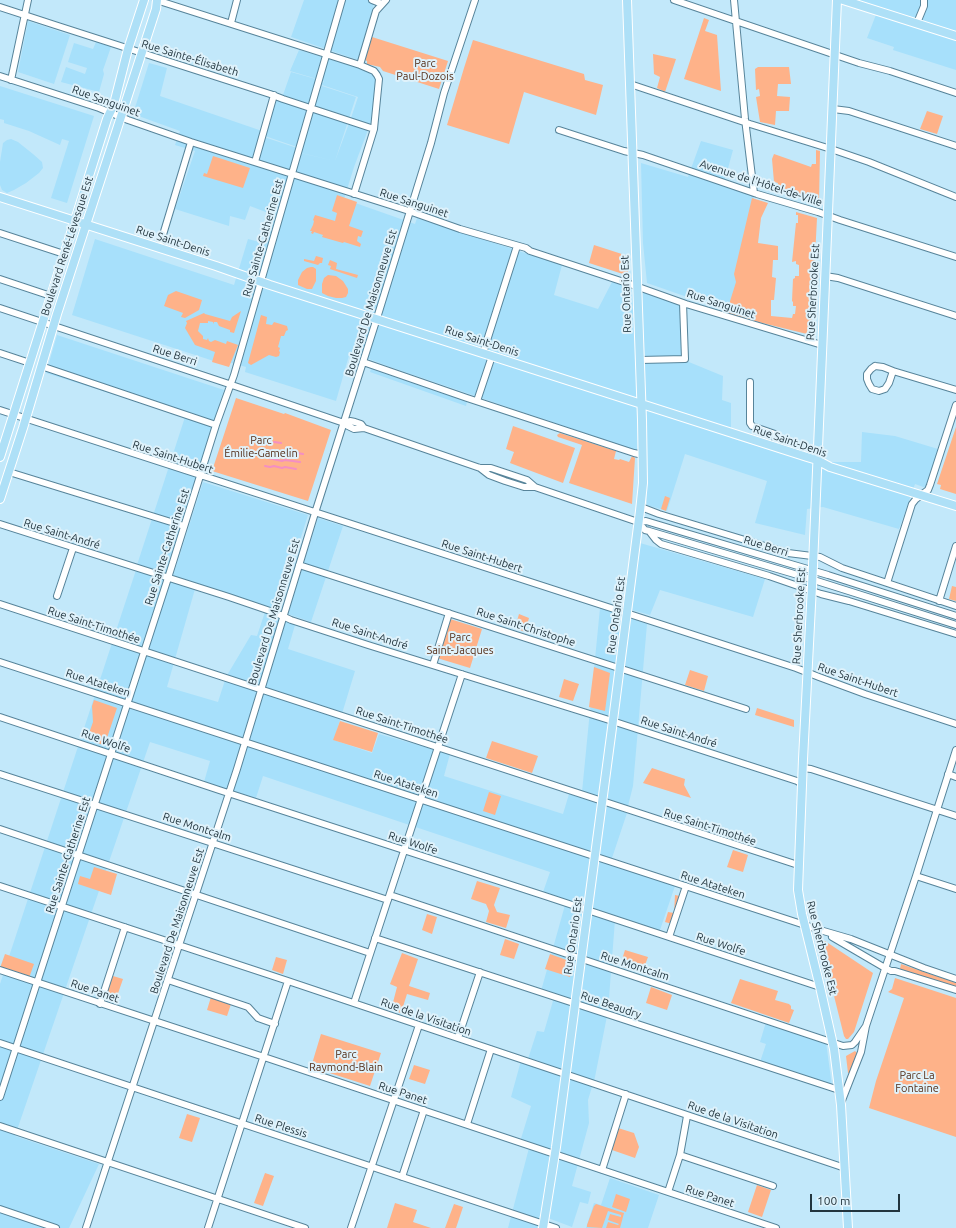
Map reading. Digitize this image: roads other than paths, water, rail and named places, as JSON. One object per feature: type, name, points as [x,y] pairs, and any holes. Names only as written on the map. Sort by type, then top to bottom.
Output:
[{"type":"main road","name":"Boulevard René-Lévesque Est","points":[[0,457],[64,254],[110,112],[114,104],[128,49],[144,0]]},
{"type":"main road","name":"Boulevard René-Lévesque Est","points":[[0,500],[26,419],[40,366],[156,8],[157,0]]},
{"type":"main road","name":"Rue Ontario Est","points":[[544,1226],[588,910],[641,507],[643,454],[642,404],[627,0]]},
{"type":"main road","name":"Rue Sherbrooke Est","points":[[837,0],[812,589],[798,865],[799,899],[833,1043],[841,1105],[848,1228]]},
{"type":"main road","points":[[843,0],[956,36]]},
{"type":"main road","name":"Rue Saint-Denis","points":[[0,197],[817,460],[830,467],[956,506]]},
{"type":"street","points":[[11,80],[28,0]]},
{"type":"street","points":[[157,0],[327,54],[374,71],[379,79],[374,129],[354,194]]},
{"type":"street","points":[[231,24],[237,0]]},
{"type":"street","name":"Rue Sainte-Catherine Est","points":[[0,1097],[230,384],[342,0]]},
{"type":"street","points":[[372,0],[384,2]]},
{"type":"street","name":"Boulevard De Maisonneuve Est","points":[[86,1228],[229,793],[260,689],[431,143],[444,93],[475,0]]},
{"type":"street","points":[[674,0],[956,93]]},
{"type":"street","points":[[734,0],[754,193]]},
{"type":"street","points":[[917,23],[924,6],[924,0]]},
{"type":"street","points":[[360,65],[376,11],[384,2]]},
{"type":"street","name":"Rue Sainte-Élisabeth","points":[[0,7],[274,95],[374,129]]},
{"type":"street","name":"Rue Sanguinet","points":[[0,76],[110,112],[191,142],[409,211],[460,229],[526,248],[530,251],[637,286],[683,303],[822,345]]},
{"type":"street","points":[[630,84],[869,162],[956,196]]},
{"type":"street","points":[[255,162],[274,95]]},
{"type":"street","points":[[833,109],[849,111],[956,146]]},
{"type":"street","name":"Avenue de l'Hôtel-de-Ville","points":[[559,130],[956,257]]},
{"type":"street","points":[[159,248],[191,142]]},
{"type":"street","points":[[0,233],[64,254]]},
{"type":"street","points":[[483,353],[517,246]]},
{"type":"street","points":[[825,276],[838,278],[868,287],[956,316]]},
{"type":"street","points":[[0,279],[51,296]]},
{"type":"street","points":[[640,360],[686,359],[683,303]]},
{"type":"street","name":"Rue Berri","points":[[0,308],[344,423],[353,422],[360,424],[364,428],[480,468],[488,475],[524,487],[535,487],[638,522],[646,521],[828,575],[956,616]]},
{"type":"street","points":[[0,354],[30,363]]},
{"type":"street","points":[[477,401],[492,356]]},
{"type":"street","points":[[363,362],[627,451],[643,454]]},
{"type":"street","points":[[40,366],[216,425]]},
{"type":"street","points":[[893,371],[889,383],[885,389],[879,391],[872,389],[868,384],[867,374],[871,368],[875,366],[883,367],[956,390]]},
{"type":"street","points":[[750,382],[750,425],[775,434],[776,447]]},
{"type":"street","points":[[887,583],[912,504],[929,488],[956,405]]},
{"type":"street","name":"Rue Saint-Hubert","points":[[0,410],[796,668],[865,694],[956,724]]},
{"type":"street","points":[[9,472],[184,526]]},
{"type":"street","name":"Rue Berri","points":[[641,507],[659,514],[788,553],[822,558],[842,568],[956,606]]},
{"type":"street","name":"Rue Berri","points":[[638,522],[645,530],[814,580],[956,626]]},
{"type":"street","name":"Rue Saint-André","points":[[0,524],[228,597],[432,665],[613,721],[802,784]]},
{"type":"street","name":"Rue Berri","points":[[649,531],[661,544],[956,634]]},
{"type":"street","points":[[939,600],[956,546]]},
{"type":"street","points":[[57,596],[73,548]]},
{"type":"street","name":"Rue Saint-Christophe","points":[[299,565],[746,709]]},
{"type":"street","name":"Rue Saint-Timothée","points":[[0,604],[798,865]]},
{"type":"street","points":[[432,665],[449,613]]},
{"type":"street","name":"Rue Atateken","points":[[0,662],[822,931]]},
{"type":"street","points":[[354,1003],[462,674]]},
{"type":"street","name":"Rue Wolfe","points":[[0,717],[820,987]]},
{"type":"street","points":[[841,1105],[861,1052],[866,1026],[956,750]]},
{"type":"street","points":[[803,768],[811,769],[956,816]]},
{"type":"street","name":"Rue Montcalm","points":[[0,774],[581,959],[843,1046],[852,1045],[856,1042],[866,1026]]},
{"type":"street","points":[[948,774],[956,777]]},
{"type":"street","points":[[0,829],[370,953]]},
{"type":"street","points":[[916,876],[956,889]]},
{"type":"street","name":"Rue de la Visitation","points":[[0,886],[845,1168]]},
{"type":"street","points":[[670,937],[686,886]]},
{"type":"street","points":[[100,1004],[125,927]]},
{"type":"street","points":[[822,931],[850,939],[901,960],[956,979]]},
{"type":"street","points":[[822,931],[891,971],[895,970],[956,990]]},
{"type":"street","name":"Rue Beaudry","points":[[375,938],[839,1090]]},
{"type":"street","name":"Rue Panet","points":[[0,970],[467,1124],[776,1228]]},
{"type":"street","points":[[458,1038],[480,972]]},
{"type":"street","points":[[168,980],[248,1007],[258,1018],[275,1024]]},
{"type":"street","points":[[208,1228],[288,981]]},
{"type":"street","points":[[352,1228],[419,1025]]},
{"type":"street","name":"Rue Plessis","points":[[0,1043],[544,1226],[556,1228]]},
{"type":"street","points":[[467,1124],[491,1049]]},
{"type":"street","points":[[602,1170],[626,1094]]},
{"type":"street","points":[[402,1177],[424,1110]]},
{"type":"street","points":[[668,1192],[680,1155],[687,1116]]},
{"type":"street","points":[[0,1126],[305,1228]]},
{"type":"street","points":[[680,1155],[772,1186]]},
{"type":"street","points":[[0,1209],[56,1228]]},
{"type":"waterway","points":[[274,442],[281,443]]},
{"type":"waterway","points":[[271,450],[303,454]]},
{"type":"waterway","points":[[268,458],[282,461],[300,462]]},
{"type":"waterway","points":[[265,466],[296,469]]},
{"type":"park label","name":"Parc Paul-Dozois","points":[[425,69]]},
{"type":"park label","name":"Parc Émilie-Gamelin","points":[[261,446]]},
{"type":"park label","name":"Parc Saint-Jacques","points":[[460,643]]},
{"type":"park label","name":"Parc Raymond-Blain","points":[[346,1060]]},
{"type":"park label","name":"Parc La Fontaine","points":[[917,1081]]}]
